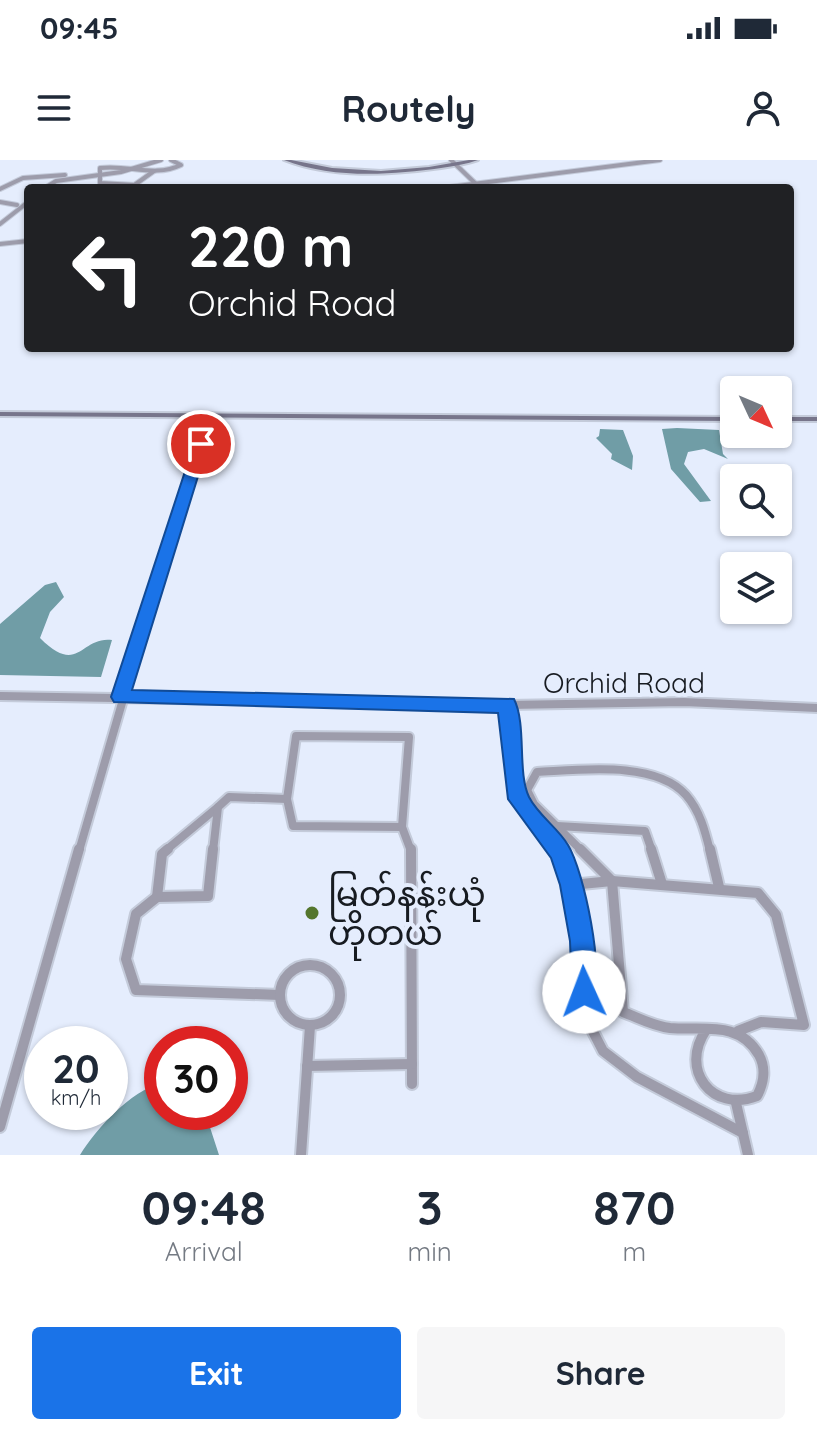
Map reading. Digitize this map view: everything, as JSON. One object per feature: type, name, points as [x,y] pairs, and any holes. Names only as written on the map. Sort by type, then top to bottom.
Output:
[{"type":"main road","points":[[286,160],[315,168],[362,171],[454,161]]},
{"type":"main road","points":[[297,160],[362,168],[476,160]]},
{"type":"main road","points":[[0,414],[720,419]]},
{"type":"main road","points":[[792,419],[817,419]]},
{"type":"street","points":[[51,184],[136,166],[149,160]]},
{"type":"street","points":[[142,167],[161,160]]},
{"type":"street","points":[[136,166],[121,184],[100,183],[99,173],[103,166],[123,161],[165,172],[181,165],[171,160]]},
{"type":"street","points":[[454,161],[476,184],[660,160]]},
{"type":"street","points":[[136,184],[154,171]]},
{"type":"street","points":[[0,189],[23,178],[99,173]]},
{"type":"street","points":[[44,184],[65,175]]},
{"type":"street","points":[[0,202],[24,209]]},
{"type":"street","points":[[0,224],[24,203]]},
{"type":"street","points":[[0,218],[18,208]]},
{"type":"street","points":[[0,244],[24,241]]},
{"type":"street","points":[[0,1127],[24,1053],[121,697],[210,416]]},
{"type":"street","name":"Orchid Road","points":[[0,696],[507,705],[684,702],[817,708]]},
{"type":"street","points":[[507,705],[518,799],[561,852],[582,941],[586,1018],[603,1051],[637,1077],[743,1133]]},
{"type":"street","points":[[402,827],[293,826],[287,799],[296,736],[409,737],[402,827],[411,845],[412,1084]]},
{"type":"street","points":[[706,1030],[694,1047],[697,1072],[713,1094],[736,1103],[757,1096],[765,1075],[757,1050],[738,1031],[726,1027],[706,1030],[658,1026],[623,1012],[612,881],[534,804],[527,790],[537,772],[630,770],[656,776],[676,788],[696,808],[719,887]]},
{"type":"street","points":[[157,897],[162,854],[229,797],[287,799]]},
{"type":"street","points":[[218,807],[208,896],[157,897],[136,914],[126,959],[136,990],[280,995]]},
{"type":"street","points":[[557,826],[645,831],[662,884]]},
{"type":"street","points":[[571,885],[612,881],[719,887],[758,893],[776,915],[804,1025],[761,1022],[738,1031]]},
{"type":"street","points":[[314,964],[330,972],[339,989],[334,1009],[320,1023],[310,1026],[292,1021],[285,1014],[280,995],[283,985],[296,969],[314,964]]},
{"type":"street","points":[[301,1155],[310,1026]]},
{"type":"street","points":[[307,1066],[412,1064]]},
{"type":"street","points":[[736,1103],[748,1155]]},
{"type":"shaded area","points":[[600,429],[623,430],[633,456],[632,470],[611,459],[612,454],[596,438]]},
{"type":"shaded area","points":[[662,429],[719,430],[720,448],[728,459],[704,449],[688,452],[684,464],[711,501],[700,502],[671,469]]},
{"type":"shaded area","points":[[56,582],[64,597],[50,612],[40,638],[53,649],[71,655],[101,640],[112,640],[101,677],[0,675],[0,624],[45,585]]},
{"type":"shaded area","points":[[144,1090],[144,1130],[211,1130],[219,1155],[80,1155],[98,1130],[128,1130],[128,1101]]},
{"type":"place","name":"မြတ်နန်းယုံ ဟိုတယ်","points":[[312,913]]},
{"type":"route","points":[[201,444],[121,697],[507,705],[518,799],[561,852],[571,885],[582,941],[584,992]]}]
